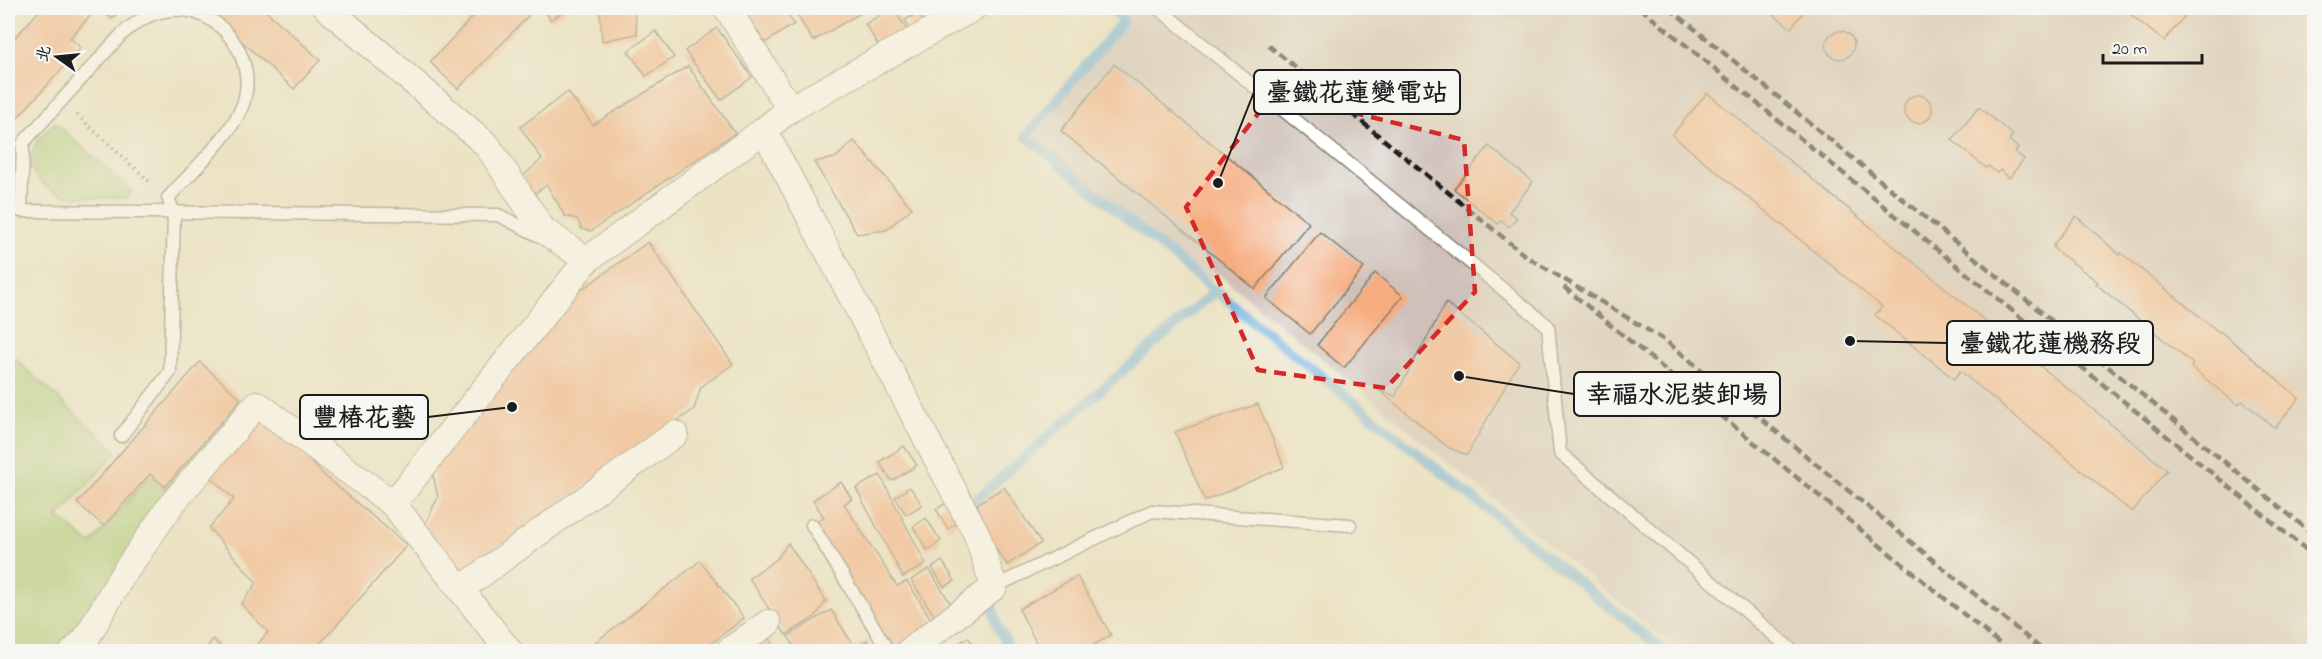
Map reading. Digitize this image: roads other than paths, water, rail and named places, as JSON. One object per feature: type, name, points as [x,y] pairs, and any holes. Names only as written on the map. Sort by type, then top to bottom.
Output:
[{"type":"street","points":[[327,8],[487,145],[543,230],[586,260]]},
{"type":"street","points":[[727,8],[790,109]]},
{"type":"street","points":[[393,504],[586,260],[790,109],[973,8]]},
{"type":"street","points":[[764,130],[977,535],[994,587],[908,651]]},
{"type":"street","points":[[73,651],[86,639],[120,579],[171,505],[257,404],[393,504],[510,651]]},
{"type":"street","points":[[461,589],[675,434]]},
{"type":"street","points":[[727,651],[768,623]]},
{"type":"lane","points":[[1158,8],[1548,326],[1560,453],[1794,651]]},
{"type":"lane","points":[[121,436],[170,372],[174,213],[168,198],[229,130],[239,115],[245,97],[247,79],[244,60],[236,43],[224,28],[190,11],[172,10],[154,14],[136,21],[122,34],[23,143],[21,211],[174,213],[498,214],[586,260]]},
{"type":"lane","points":[[994,587],[1152,511],[1350,525]]},
{"type":"lane","points":[[812,525],[890,651]]},
{"type":"waterway","points":[[975,513],[973,502],[1215,291],[1026,136],[1124,20],[1109,8]]},
{"type":"waterway","points":[[1215,291],[1666,652]]},
{"type":"waterway","points":[[990,590],[996,623],[1011,652]]},
{"type":"railway","points":[[1640,8],[2314,556]]},
{"type":"railway","points":[[1669,8],[2314,535]]},
{"type":"railway","points":[[1268,45],[1527,257],[1666,341],[2045,652]]},
{"type":"railway","points":[[1564,287],[2010,652]]},
{"type":"place","name":"臺鐵花蓮變電站","points":[[1218,183]]},
{"type":"place","name":"臺鐵花蓮機務段","points":[[1850,341]]},
{"type":"place","name":"幸福水泥裝卸場","points":[[1459,376]]},
{"type":"place","name":"豐椿花藝","points":[[512,407]]}]
